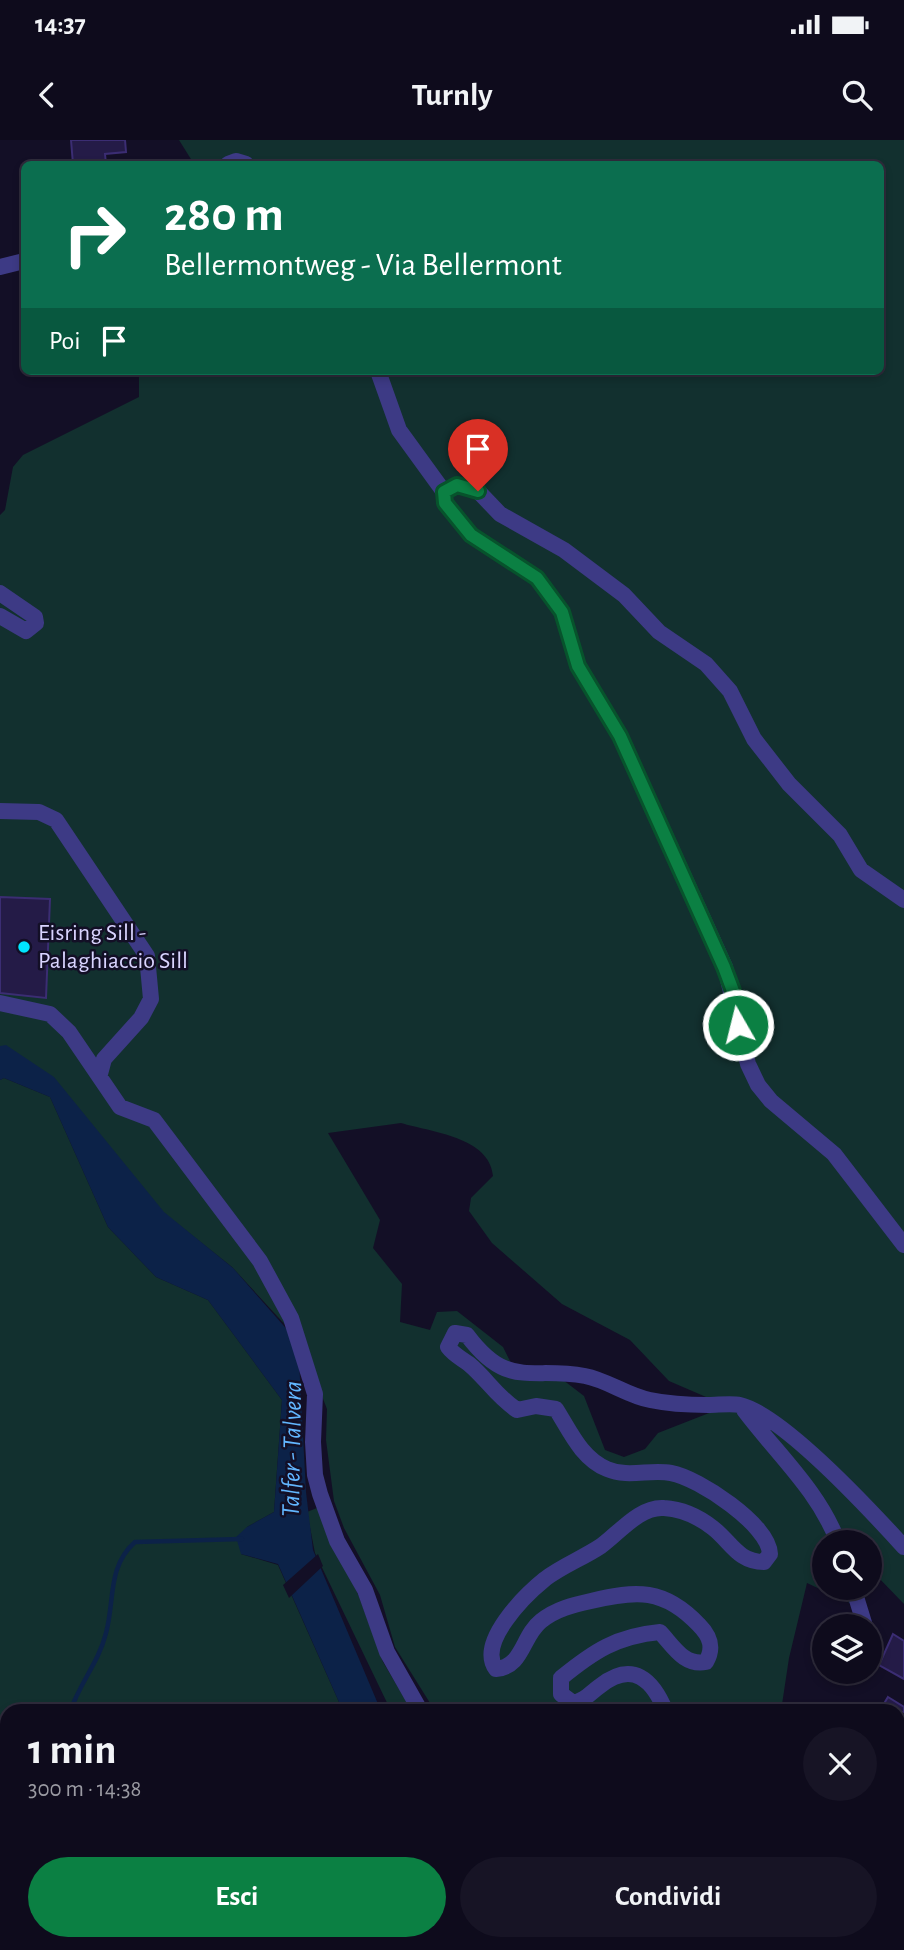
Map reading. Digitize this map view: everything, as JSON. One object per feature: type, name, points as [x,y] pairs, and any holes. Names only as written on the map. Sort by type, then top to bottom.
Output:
[{"type":"street","points":[[0,267],[21,262]]},
{"type":"street","points":[[379,375],[399,430],[444,492],[445,503],[471,535],[537,578],[562,612],[578,666],[620,736],[724,967],[748,1064],[758,1085],[771,1101],[834,1154],[904,1245]]},
{"type":"street","points":[[444,492],[457,485],[478,491],[500,514],[554,544],[610,583],[659,632],[706,664],[730,691],[754,739],[789,784],[840,835],[861,870],[904,900]]},
{"type":"street","points":[[0,593],[35,617],[36,623],[26,631],[0,616]]},
{"type":"street","points":[[0,811],[39,812],[56,820],[147,956],[150,999],[141,1018],[104,1059],[100,1074]]},
{"type":"street","points":[[0,1003],[50,1014],[69,1032],[120,1107],[154,1121],[260,1261],[291,1318],[315,1394],[313,1442],[317,1486],[337,1541],[366,1590],[387,1652],[416,1704]]},
{"type":"street","points":[[662,1704],[654,1686],[638,1675],[620,1675],[601,1685],[585,1700],[573,1703],[561,1694],[561,1678],[606,1645],[632,1634],[660,1632],[684,1659],[694,1664],[706,1662],[712,1651],[711,1641],[700,1625],[674,1604],[645,1593],[627,1592],[562,1608],[540,1622],[526,1640],[517,1659],[508,1668],[496,1669],[489,1660],[490,1645],[521,1603],[546,1578],[603,1544],[637,1517],[660,1507],[683,1511],[713,1528],[733,1550],[751,1562],[764,1562],[770,1554],[770,1544],[757,1528],[730,1505],[690,1479],[670,1473],[633,1474],[607,1469],[586,1455],[556,1409],[536,1406],[517,1410],[498,1398],[468,1364],[457,1358],[447,1347],[455,1333],[467,1335],[478,1349],[507,1371],[586,1376],[648,1400],[672,1404],[741,1405],[771,1422],[800,1445],[859,1497],[904,1547]]},
{"type":"street","points":[[741,1405],[809,1487],[827,1514],[833,1530]]},
{"type":"green space","points":[[179,140],[904,140],[904,1604],[882,1581],[882,1530],[812,1530],[812,1585],[807,1583],[789,1658],[782,1704],[431,1704],[395,1647],[380,1595],[344,1528],[334,1501],[326,1440],[327,1409],[301,1342],[232,1267],[164,1213],[0,1046],[0,515],[5,510],[13,467],[23,455],[139,397],[139,375],[884,375],[884,161],[192,161]],"holes":[[[401,1123],[457,1138],[482,1153],[489,1163],[493,1176],[471,1198],[469,1211],[492,1243],[562,1304],[630,1340],[669,1381],[727,1406],[658,1433],[645,1449],[624,1457],[605,1450],[584,1396],[550,1370],[512,1365],[503,1347],[457,1311],[437,1312],[430,1330],[400,1322],[402,1284],[373,1248],[380,1220],[328,1133]]]},
{"type":"green space","points":[[4,1078],[50,1097],[108,1227],[156,1277],[208,1300],[282,1400],[274,1512],[247,1527],[241,1554],[278,1565],[340,1704],[0,1704],[0,1080]]},
{"type":"green space","points":[[317,1508],[358,1594],[383,1662],[408,1704],[388,1704],[315,1553],[307,1512]]},
{"type":"water","name":"Talfer - Talvera","points":[[6,1045],[54,1077],[164,1212],[233,1268],[298,1342],[306,1492],[313,1550],[378,1704],[340,1704],[278,1564],[241,1554],[236,1537],[247,1527],[274,1512],[282,1400],[208,1300],[156,1277],[108,1227],[50,1097],[4,1078],[0,1080],[0,1046]]},
{"type":"pier","points":[[318,1554],[323,1566],[289,1598],[283,1585]]},
{"type":"building","points":[[71,140],[125,140],[126,152],[105,154],[106,161],[73,161]]},
{"type":"building","name":"Eisring Sill - Palaghiaccio Sill","points":[[0,897],[50,899],[46,998],[0,993]]},
{"type":"building","points":[[893,1634],[904,1641],[904,1679],[882,1667],[882,1658]]},
{"type":"building","points":[[888,1697],[899,1704],[884,1704]]},
{"type":"waterway","points":[[73,1704],[103,1644],[109,1621],[113,1584],[120,1562],[135,1542],[242,1539]]},
{"type":"place","name":"Eisring Sill - Palaghiaccio Sill","points":[[24,947]]},
{"type":"route","points":[[478,491],[457,485],[444,492],[445,503],[471,535],[537,578],[562,612],[578,666],[620,736],[724,967],[733,991],[738,1025]]}]
